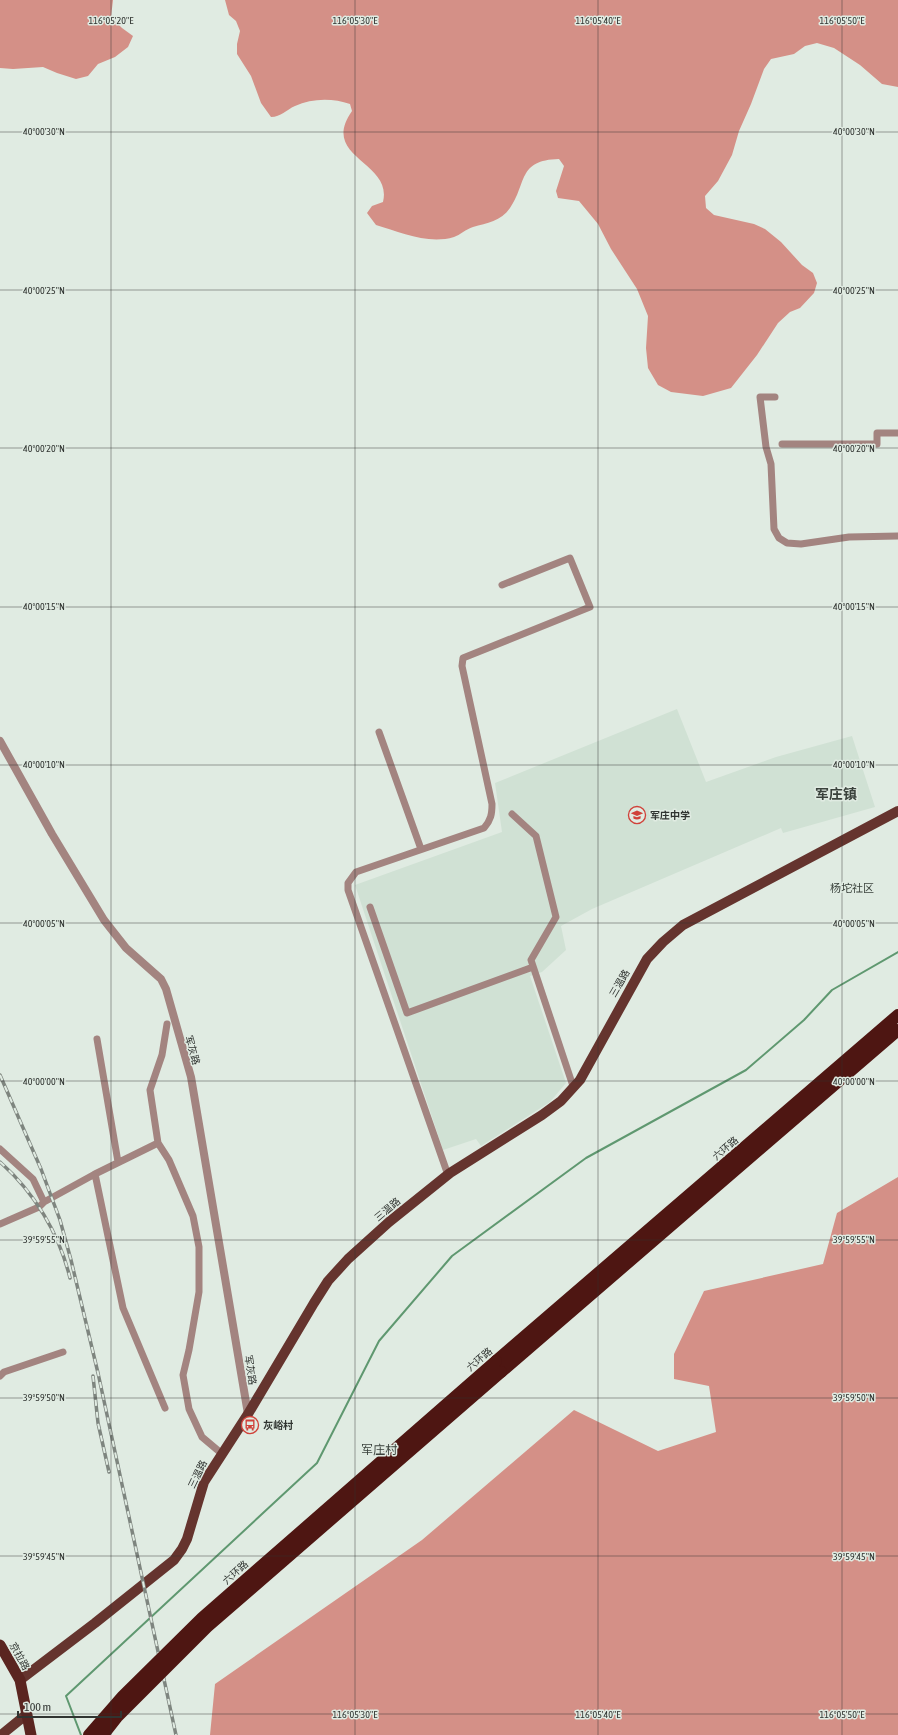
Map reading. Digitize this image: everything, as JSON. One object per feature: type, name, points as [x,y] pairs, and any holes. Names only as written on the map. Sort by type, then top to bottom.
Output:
[{"type":"highway","name":"六环路","points":[[103,1735],[118,1717],[207,1627],[498,1367],[898,1015]]},
{"type":"highway","name":"六环路","points":[[89,1735],[123,1696],[202,1618],[898,1030]]},
{"type":"highway","name":"京拉路","points":[[0,1645],[20,1680]]},
{"type":"highway","points":[[20,1680],[31,1735]]},
{"type":"main road","name":"三温路","points":[[20,1680],[174,1560],[182,1549],[186,1539],[204,1482],[221,1453],[248,1414],[314,1302],[338,1270],[389,1222],[448,1175],[542,1115],[561,1101],[574,1086],[590,1062],[647,959],[663,942],[682,926],[898,811]]},
{"type":"main road","points":[[1,1735],[27,1714]]},
{"type":"street","points":[[775,397],[760,398],[766,447],[771,464],[774,529],[779,538],[787,542],[801,544],[849,537],[898,536]]},
{"type":"street","points":[[782,444],[877,444],[877,433],[898,433]]},
{"type":"street","points":[[448,1175],[348,890],[348,883],[356,872],[484,828],[490,821],[492,815],[492,804],[462,666],[463,658],[590,607],[570,558],[502,586]]},
{"type":"street","points":[[379,732],[421,850]]},
{"type":"street","name":"军灰路","points":[[0,741],[52,834],[104,920],[126,948],[161,979],[166,989],[191,1077],[248,1414]]},
{"type":"street","points":[[512,814],[536,836],[556,917],[531,960],[574,1086]]},
{"type":"street","points":[[370,907],[407,1013],[533,967]]},
{"type":"street","points":[[167,1024],[162,1055],[150,1090],[158,1143],[169,1160],[193,1216],[199,1247],[198,1292],[183,1375],[189,1409],[202,1436],[221,1453]]},
{"type":"street","points":[[97,1039],[118,1162]]},
{"type":"street","points":[[0,1224],[40,1207],[44,1202],[94,1174],[158,1143]]},
{"type":"street","points":[[0,1149],[33,1179],[44,1202]]},
{"type":"street","points":[[94,1174],[123,1308],[165,1408]]},
{"type":"street","points":[[0,1376],[4,1372],[63,1352]]},
{"type":"shaded area","points":[[0,0],[113,0],[111,17],[133,36],[128,47],[115,57],[98,64],[88,76],[76,79],[43,67],[13,69],[0,68]]},
{"type":"shaded area","points":[[225,0],[898,0],[898,87],[882,84],[860,65],[834,48],[817,43],[805,46],[794,54],[771,59],[764,69],[739,131],[732,155],[718,181],[705,196],[706,208],[714,215],[754,224],[765,229],[781,242],[802,265],[813,273],[817,283],[814,293],[800,308],[790,312],[778,323],[757,355],[731,388],[703,396],[671,392],[658,385],[648,368],[646,348],[648,316],[637,289],[611,249],[598,224],[579,201],[558,198],[556,191],[564,166],[559,159],[546,160],[536,164],[530,169],[525,175],[510,208],[498,219],[470,228],[454,237],[444,239],[424,239],[376,225],[367,213],[372,206],[383,202],[383,188],[378,177],[350,150],[344,139],[344,127],[352,111],[350,104],[330,100],[308,101],[281,115],[271,117],[261,103],[251,76],[237,54],[237,44],[240,31],[236,21],[229,15]]},
{"type":"shaded area","points":[[677,709],[706,782],[776,757],[852,736],[875,807],[783,833],[781,828],[592,909],[561,926],[566,950],[542,972],[530,976],[566,1083],[550,1102],[481,1146],[476,1139],[443,1150],[355,885],[502,832],[495,783]]},
{"type":"shaded area","points":[[898,1177],[898,1735],[210,1735],[215,1684],[422,1540],[574,1410],[658,1451],[716,1432],[709,1386],[674,1379],[674,1354],[704,1291],[823,1264],[837,1213]]},
{"type":"waterway","points":[[81,1735],[66,1696],[317,1463],[379,1341],[452,1256],[586,1158],[746,1070],[804,1020],[832,990],[898,952]]},
{"type":"railway","points":[[0,1075],[41,1169],[60,1220],[71,1260],[98,1373],[176,1735]]},
{"type":"railway","points":[[0,1162],[24,1186],[44,1214],[59,1245],[70,1278]]},
{"type":"railway","points":[[93,1376],[98,1423],[109,1472]]},
{"type":"place","name":"军庄中学","points":[[637,815]]},
{"type":"place","name":"灰峪村","points":[[250,1425]]},
{"type":"district","name":"军庄镇","points":[[836,794]]},
{"type":"district","name":"杨坨社区","points":[[852,888]]},
{"type":"district","name":"军庄村","points":[[379,1450]]}]
